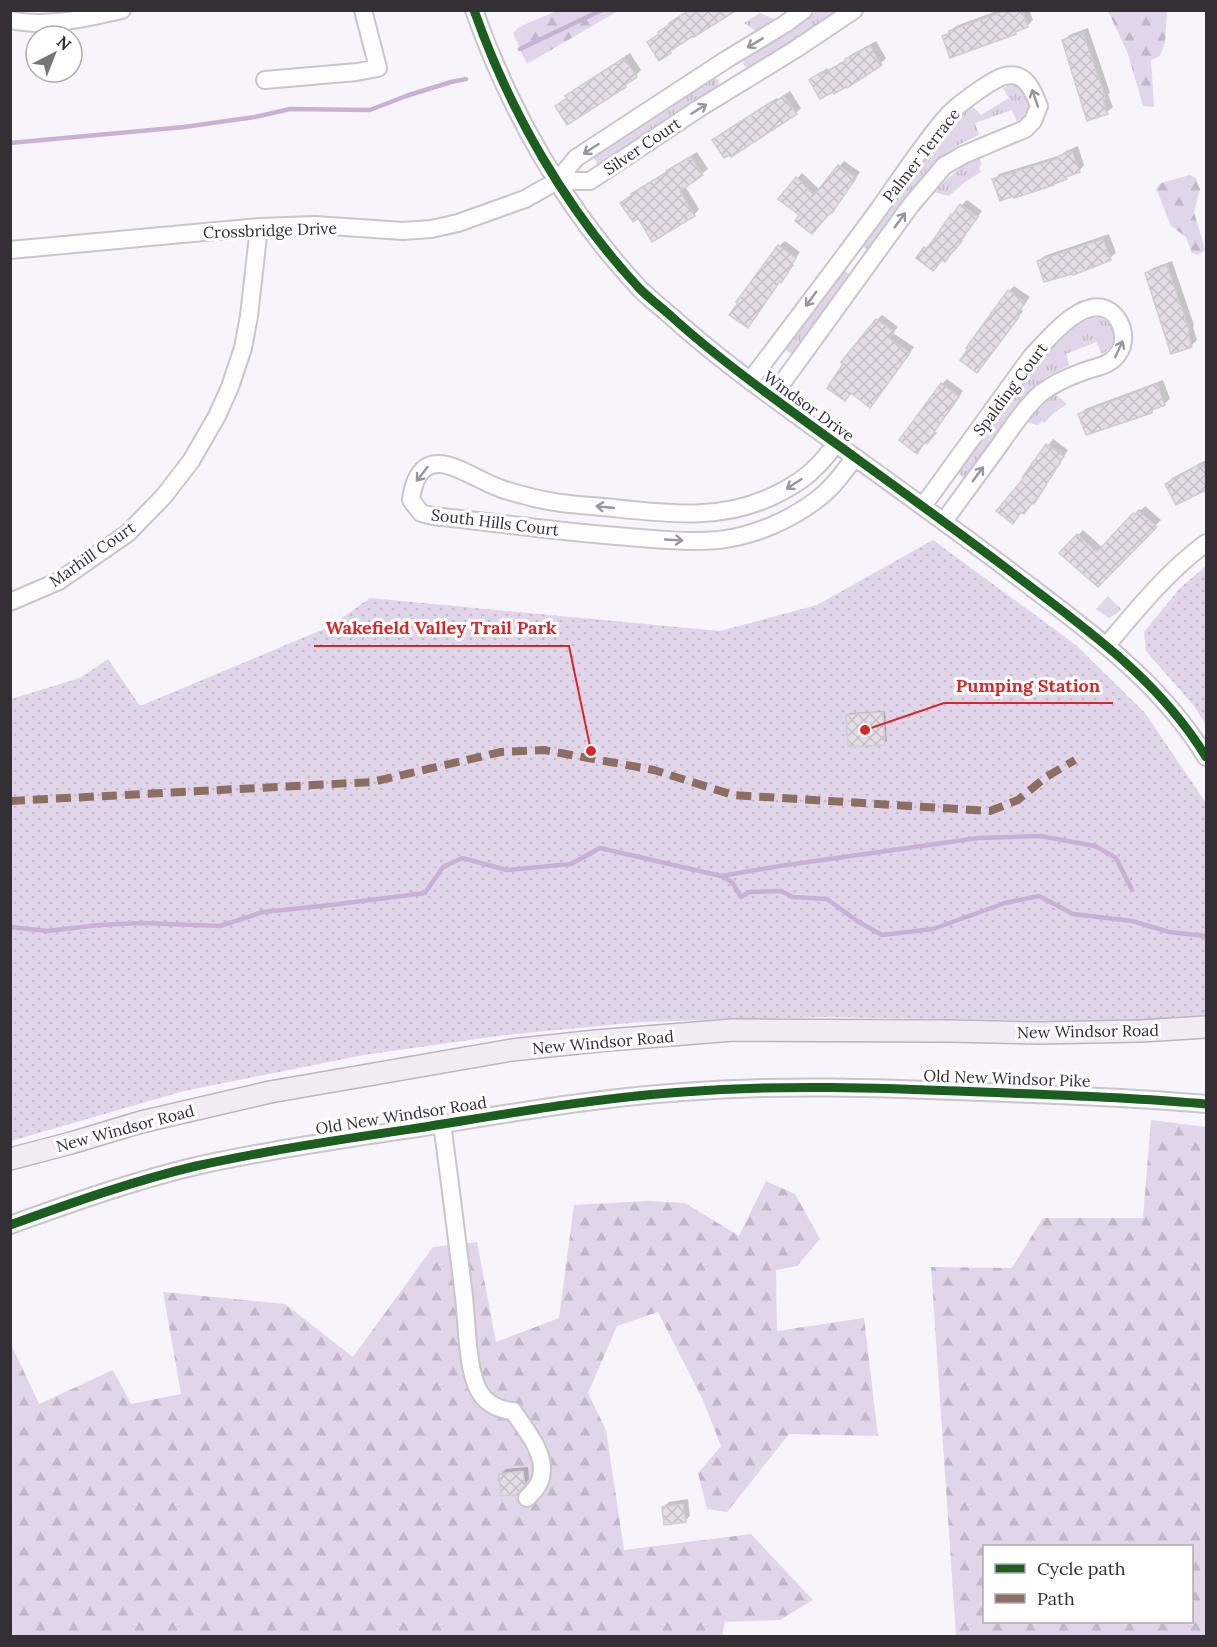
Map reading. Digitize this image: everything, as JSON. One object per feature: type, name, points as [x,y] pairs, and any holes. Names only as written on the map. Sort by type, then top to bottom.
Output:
[{"type":"main road","name":"New Windsor Road","points":[[10,1159],[141,1122],[270,1092],[512,1050],[733,1030],[1040,1033],[1206,1027]]},
{"type":"street","points":[[10,20],[52,22],[122,10]]},
{"type":"street","points":[[265,80],[378,68],[363,10]]},
{"type":"street","name":"Windsor Drive","points":[[474,10],[512,99],[557,182],[586,225],[642,291],[750,381],[944,521],[1107,645],[1135,670],[1181,718],[1206,757]]},
{"type":"street","name":"Silver Court","points":[[557,182],[576,158],[804,10]]},
{"type":"street","name":"Silver Court","points":[[557,182],[590,181],[698,109],[796,50],[854,10]]},
{"type":"street","name":"Palmer Terrace","points":[[750,381],[950,113],[997,79],[1007,75],[1026,81],[1039,106],[1033,121],[1024,129],[963,155],[945,166],[911,205],[772,397]]},
{"type":"street","name":"Crossbridge Drive","points":[[10,250],[259,227],[315,225],[403,231],[431,229],[458,223],[507,206],[557,182]]},
{"type":"street","name":"Marhill Court","points":[[10,602],[59,581],[128,533],[164,496],[191,461],[218,416],[243,348],[259,227]]},
{"type":"street","name":"Spalding Court","points":[[923,506],[1031,357],[1048,338],[1065,323],[1091,308],[1099,307],[1115,315],[1124,333],[1123,343],[1113,361],[1063,380],[1042,393],[1030,404],[944,521]]},
{"type":"street","name":"South Hills Court","points":[[836,444],[815,469],[790,487],[742,508],[720,512],[685,515],[554,502],[497,487],[440,463],[429,465],[422,470],[417,478],[411,500],[421,513],[433,516],[644,538],[720,540],[770,527],[798,512],[819,498],[855,458]]},
{"type":"street","points":[[1107,645],[1170,573],[1206,543]]},
{"type":"street","name":"Old New Windsor Road","points":[[10,1226],[108,1191],[194,1167],[287,1148],[571,1104],[679,1092],[742,1088],[805,1088]]},
{"type":"street","name":"Old New Windsor Pike","points":[[805,1088],[1090,1096],[1206,1104]]},
{"type":"street","points":[[442,1124],[474,1378],[484,1399],[502,1410],[513,1411],[532,1439],[542,1470],[536,1488],[527,1498]]},
{"type":"green space","points":[[559,10],[618,11],[527,64],[513,33],[519,27]]},
{"type":"green space","points":[[816,11],[840,11],[751,66],[746,67],[743,64],[745,57]]},
{"type":"green space","points":[[1108,11],[1167,11],[1165,42],[1160,56],[1151,60],[1154,107],[1143,106],[1128,54]]},
{"type":"green space","points":[[760,13],[774,21],[757,32],[744,23]]},
{"type":"green space","points":[[713,77],[719,80],[718,86],[598,165],[593,156]]},
{"type":"green space","points":[[1011,85],[1023,90],[1027,95],[1029,107],[1023,118],[1017,122],[1012,110],[975,123],[979,135],[960,144],[938,160],[870,249],[866,249],[862,245],[926,154],[941,137],[972,106],[981,115],[1009,98],[1003,88]]},
{"type":"green space","points":[[978,157],[982,165],[979,167],[981,172],[949,196],[934,192],[960,168]]},
{"type":"green space","points":[[1190,175],[1196,178],[1200,189],[1194,212],[1205,249],[1197,255],[1192,253],[1186,237],[1171,226],[1156,188],[1161,183]]},
{"type":"green space","points":[[844,270],[849,274],[848,279],[792,355],[784,348]]},
{"type":"green space","points":[[1098,317],[1109,324],[1114,335],[1112,345],[1108,350],[1102,354],[1096,342],[1066,354],[1069,365],[1046,377],[1029,392],[965,479],[957,472],[1044,354],[1070,329],[1084,321]]},
{"type":"green space","points":[[1054,395],[1067,404],[1044,423],[1042,421],[1038,425],[1029,423],[1027,420]]},
{"type":"green space","points":[[933,540],[1076,645],[1145,713],[1206,803],[1206,1015],[1117,1022],[826,1017],[641,1022],[505,1035],[364,1055],[184,1091],[11,1141],[11,699],[80,678],[108,659],[140,706],[329,627],[370,598],[720,631],[817,605]]},
{"type":"green space","points":[[1206,566],[1206,725],[1194,706],[1146,651],[1144,632],[1180,588]]},
{"type":"green space","points":[[1108,596],[1121,609],[1109,618],[1096,609]]},
{"type":"green space","points":[[1151,1120],[1206,1127],[1206,1636],[956,1636],[931,1267],[1012,1268],[1043,1218],[1143,1218]]},
{"type":"green space","points":[[766,1181],[795,1194],[820,1239],[797,1266],[776,1270],[777,1331],[864,1318],[878,1436],[789,1434],[727,1512],[707,1509],[698,1473],[721,1446],[703,1400],[658,1312],[617,1326],[588,1393],[606,1430],[624,1550],[751,1534],[813,1600],[780,1620],[725,1622],[722,1636],[11,1636],[10,1348],[12,1346],[39,1404],[113,1370],[131,1404],[181,1394],[163,1292],[285,1304],[353,1357],[433,1247],[477,1242],[496,1342],[559,1318],[574,1205],[648,1201],[685,1203],[739,1236]]},
{"type":"building","points":[[689,10],[737,10],[670,51],[671,53],[659,61],[647,42]]},
{"type":"building","points":[[1007,10],[1022,10],[1028,27],[1015,32],[1016,34],[950,58],[942,36],[950,33],[949,31]]},
{"type":"building","points":[[1083,33],[1106,99],[1103,100],[1108,114],[1087,121],[1062,40]]},
{"type":"building","points":[[870,46],[882,65],[847,88],[820,99],[809,80]]},
{"type":"building","points":[[624,58],[637,77],[625,85],[626,87],[567,125],[555,106],[567,98],[565,96]]},
{"type":"building","points":[[784,96],[797,114],[731,157],[729,155],[724,158],[712,140]]},
{"type":"building","points":[[1072,151],[1080,172],[1054,185],[1000,201],[992,179],[1059,158]]},
{"type":"building","points":[[691,157],[703,175],[680,191],[695,216],[652,242],[638,218],[633,222],[620,203],[666,171]]},
{"type":"building","points":[[838,165],[856,178],[832,213],[812,234],[795,221],[799,215],[778,199],[796,177],[814,195]]},
{"type":"building","points":[[960,204],[978,217],[945,262],[942,260],[933,271],[916,258],[924,247],[927,249]]},
{"type":"building","points":[[1103,239],[1111,260],[1073,275],[1044,282],[1037,261]]},
{"type":"building","points":[[778,245],[796,258],[748,328],[729,315]]},
{"type":"building","points":[[1167,265],[1190,332],[1188,333],[1192,347],[1171,354],[1145,273]]},
{"type":"building","points":[[1008,290],[1025,303],[1016,315],[1019,317],[977,373],[960,360],[968,349],[966,348]]},
{"type":"building","points":[[876,319],[894,332],[889,338],[910,353],[870,408],[851,393],[845,401],[827,388],[843,364],[841,362]]},
{"type":"building","points":[[941,383],[959,397],[934,432],[936,433],[927,444],[925,442],[917,454],[899,440]]},
{"type":"building","points":[[1157,384],[1165,405],[1152,410],[1152,413],[1086,435],[1078,414]]},
{"type":"building","points":[[1046,444],[1064,456],[1034,504],[1032,503],[1024,514],[1021,512],[1013,524],[996,511],[1023,479]]},
{"type":"building","points":[[1202,463],[1206,471],[1206,490],[1176,505],[1165,484]]},
{"type":"building","points":[[1139,511],[1157,527],[1098,587],[1059,553],[1077,534],[1097,552],[1133,513],[1135,515]]},
{"type":"building","points":[[883,712],[885,745],[848,747],[846,715]]},
{"type":"building","points":[[523,1471],[525,1485],[517,1494],[501,1496],[499,1474]]},
{"type":"building","points":[[683,1504],[686,1522],[664,1525],[662,1507]]},
{"type":"waterway","points":[[520,49],[602,10]]},
{"type":"waterway","points":[[10,143],[184,127],[255,117],[290,109],[370,110],[406,96],[466,79]]},
{"type":"waterway","points":[[721,876],[978,838],[1040,836],[1095,846],[1116,858],[1132,890]]},
{"type":"waterway","points":[[10,927],[47,931],[143,923],[220,926],[263,912],[425,893],[443,867],[462,858],[507,870],[571,864],[600,848],[721,876],[732,882],[741,897],[749,892],[781,891],[793,897],[827,899],[857,921],[882,935],[933,929],[1005,903],[1039,896],[1073,914],[1132,921],[1169,932],[1206,936]]},
{"type":"marked path","points":[[10,801],[372,782],[501,752],[544,750],[654,770],[733,795],[990,811],[1018,800],[1046,777],[1075,760]]},
{"type":"cycle path","points":[[474,10],[505,86],[543,158],[564,193],[588,226],[640,289],[696,338],[747,378],[981,549],[1091,633],[1142,678],[1165,702],[1206,757]]},
{"type":"cycle path","points":[[10,1225],[126,1185],[223,1160],[517,1112],[650,1095],[758,1088],[907,1089],[1094,1096],[1206,1104]]},
{"type":"place","name":"Pumping Station","points":[[865,730]]},
{"type":"place","name":"Wakefield Valley Trail Park","points":[[591,751]]}]
